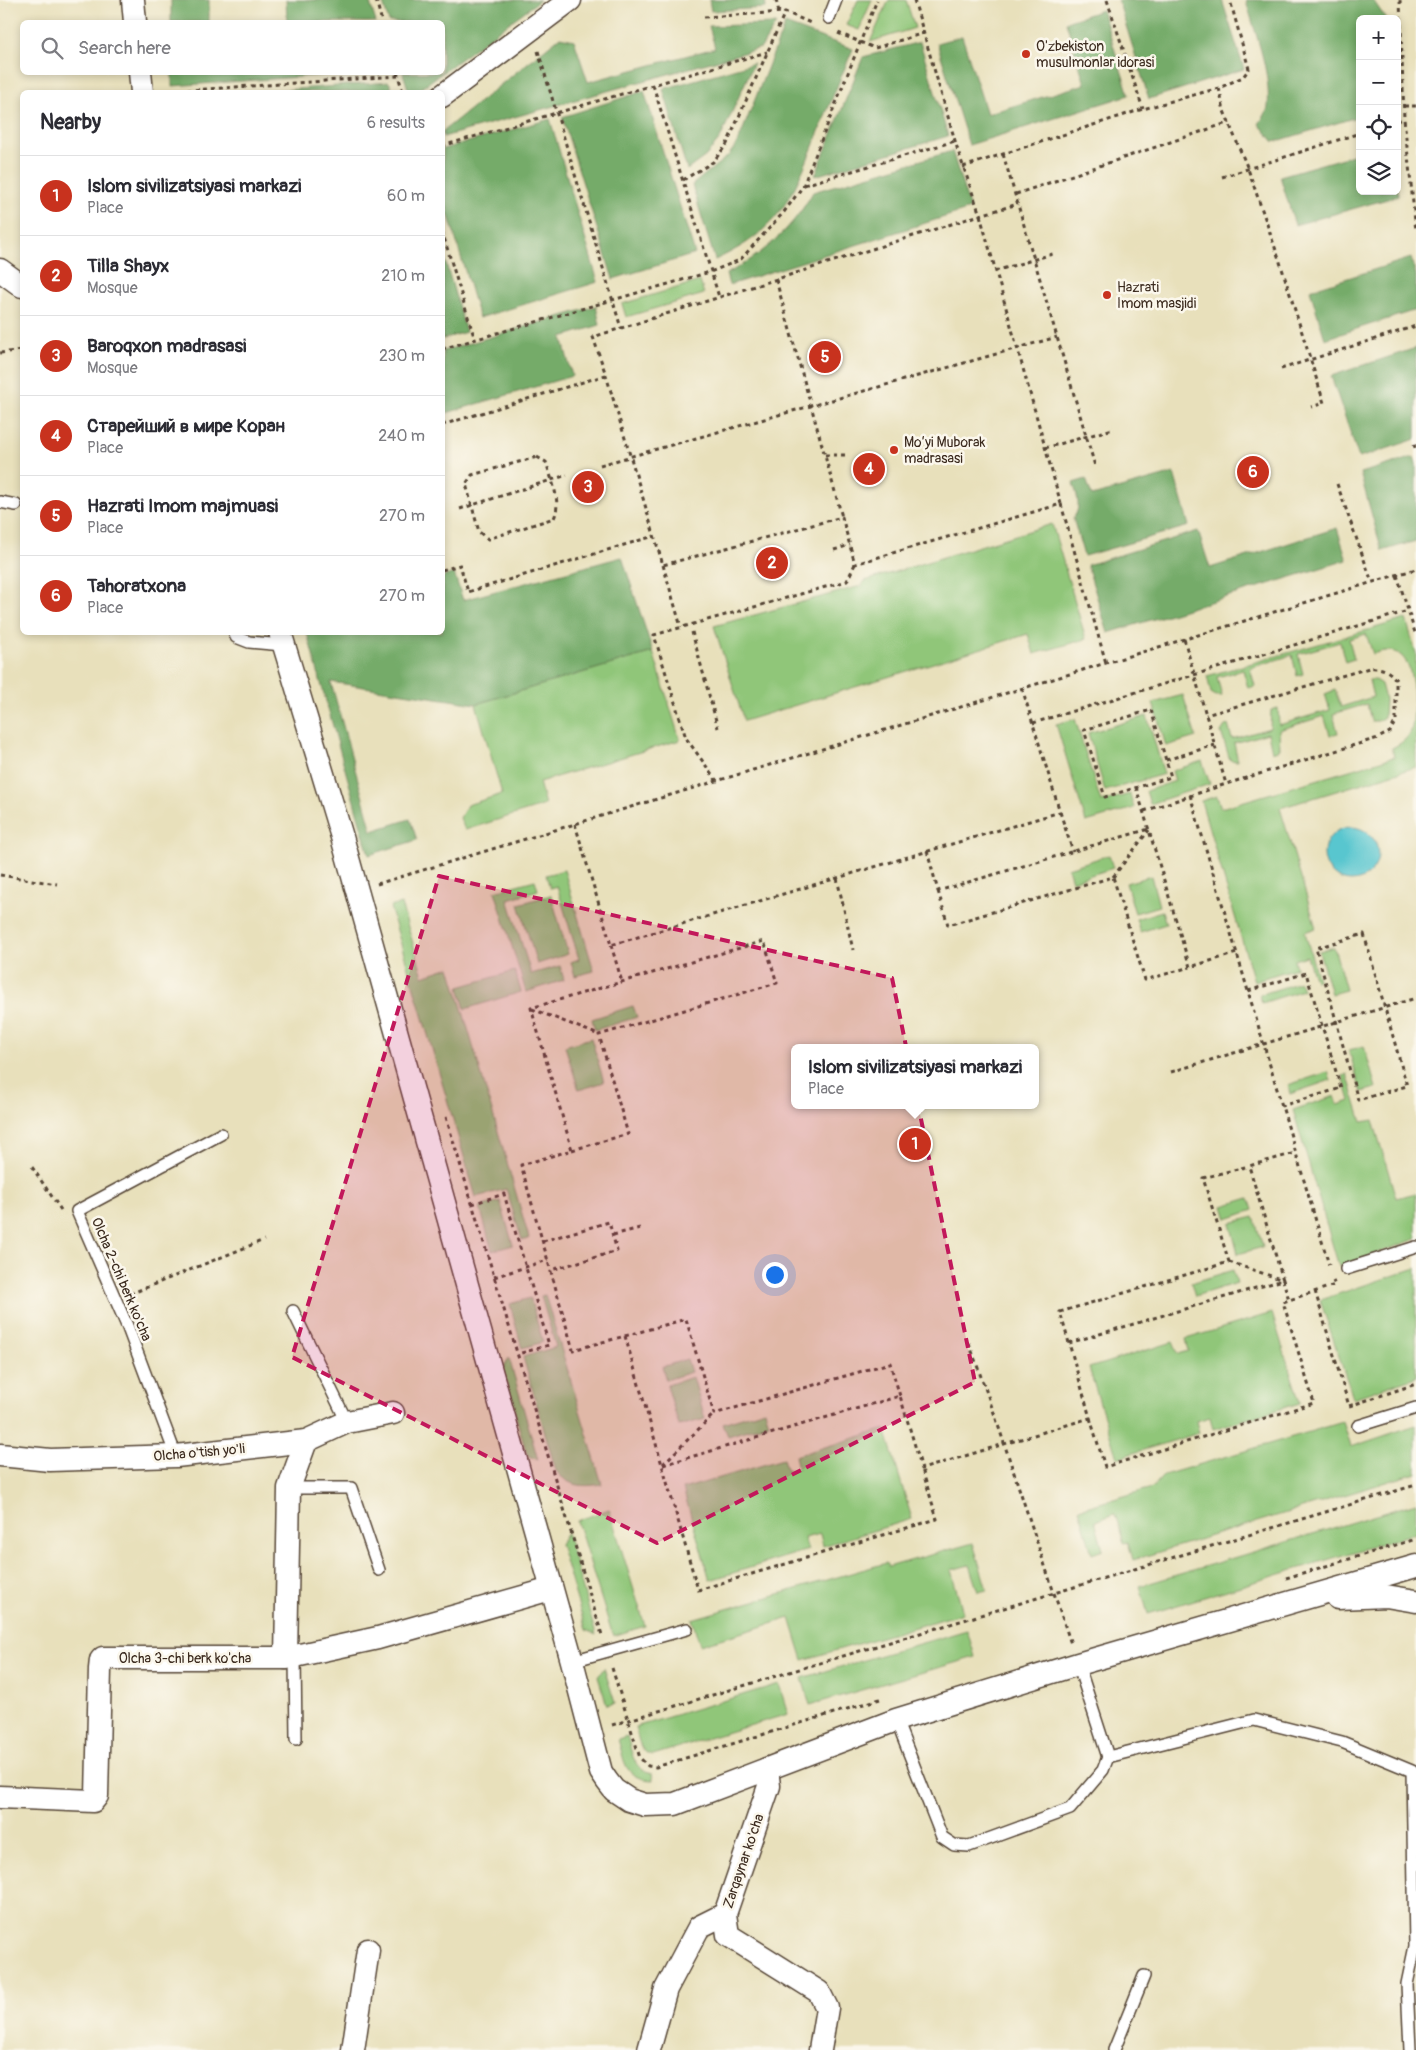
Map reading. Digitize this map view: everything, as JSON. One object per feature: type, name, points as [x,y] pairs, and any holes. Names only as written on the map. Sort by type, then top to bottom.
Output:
[{"type":"street","points":[[133,0],[135,20]]},
{"type":"street","points":[[445,94],[570,0]]},
{"type":"street","points":[[142,75],[150,90]]},
{"type":"street","points":[[0,270],[20,285]]},
{"type":"street","points":[[281,639],[342,837],[572,1661],[601,1772],[614,1790],[629,1800],[645,1805],[675,1804],[896,1720],[1078,1664],[1416,1566]]},
{"type":"street","name":"Olcha o'tish yo'li","points":[[0,1455],[50,1460],[176,1456],[306,1441],[347,1422],[393,1413]]},
{"type":"street","points":[[306,1441],[289,1488],[291,1658],[378,1638],[551,1589]]},
{"type":"street","points":[[1307,1598],[1386,1596],[1416,1600]]},
{"type":"street","name":"Olcha 3-chi berk ko'cha","points":[[0,1797],[93,1801],[97,1796],[100,1669],[103,1658],[291,1658]]},
{"type":"street","name":"Zarqaynar ko'cha","points":[[767,1769],[769,1786],[725,1914],[728,1935],[818,1992],[828,2008],[820,2050]]},
{"type":"street","points":[[649,2050],[666,1989],[699,1927],[725,1914]]},
{"type":"street","points":[[353,2050],[368,1950]]},
{"type":"lane","points":[[829,18],[836,0]]},
{"type":"lane","points":[[0,502],[16,505]]},
{"type":"lane","points":[[235,635],[249,642],[281,639]]},
{"type":"lane","name":"Olcha 2-chi berk ko'cha","points":[[176,1456],[116,1300],[77,1211],[222,1134]]},
{"type":"lane","points":[[1346,1269],[1416,1246]]},
{"type":"lane","points":[[293,1311],[347,1422]]},
{"type":"lane","points":[[1358,1426],[1416,1408]]},
{"type":"lane","points":[[289,1488],[351,1488],[379,1570]]},
{"type":"lane","points":[[572,1661],[688,1629]]},
{"type":"lane","points":[[291,1658],[296,1739]]},
{"type":"lane","points":[[896,1720],[942,1837],[954,1845],[969,1846],[1070,1809],[1103,1770],[1108,1756],[1078,1664]]},
{"type":"lane","points":[[1108,1756],[1254,1720],[1342,1742],[1412,1771],[1415,1946],[1407,1984],[1410,2050]]},
{"type":"lane","points":[[1114,2050],[1144,1976]]},
{"type":"path","points":[[376,0],[381,20]]},
{"type":"path","points":[[776,0],[779,12]]},
{"type":"path","points":[[445,348],[710,272],[740,260],[784,212],[803,186],[877,0]]},
{"type":"path","points":[[914,0],[955,141],[980,215],[1106,663]]},
{"type":"path","points":[[1107,0],[1143,109]]},
{"type":"path","points":[[963,167],[1143,109],[1219,88],[1243,78],[1248,69],[1230,0]]},
{"type":"path","points":[[1399,1],[1404,119],[1416,231]]},
{"type":"path","points":[[683,180],[712,162],[727,144],[784,12]]},
{"type":"path","points":[[704,17],[784,12],[817,25]]},
{"type":"path","points":[[531,29],[621,328]]},
{"type":"path","points":[[833,32],[875,48],[924,33]]},
{"type":"path","points":[[445,145],[767,52]]},
{"type":"path","points":[[182,90],[385,75]]},
{"type":"path","points":[[398,75],[402,90]]},
{"type":"path","points":[[653,85],[719,297]]},
{"type":"path","points":[[1219,88],[1224,111],[1248,169],[1324,403],[1311,407]]},
{"type":"path","points":[[1404,106],[1416,106]]},
{"type":"path","points":[[1016,194],[1230,122]]},
{"type":"path","points":[[1222,177],[1356,134]]},
{"type":"path","points":[[803,186],[955,141]]},
{"type":"path","points":[[1003,154],[1095,466]]},
{"type":"path","points":[[680,627],[606,375],[593,337],[1018,204]]},
{"type":"path","points":[[445,241],[475,340]]},
{"type":"path","points":[[995,271],[1056,253]]},
{"type":"path","points":[[717,781],[686,738],[654,635],[847,581],[855,564],[776,280]]},
{"type":"path","points":[[1281,369],[1416,326]]},
{"type":"path","points":[[600,464],[1057,336]]},
{"type":"path","points":[[0,353],[20,350]]},
{"type":"path","points":[[445,424],[606,375]]},
{"type":"path","points":[[1045,448],[1113,429]]},
{"type":"path","points":[[1414,444],[1416,451]]},
{"type":"path","points":[[825,455],[849,455]]},
{"type":"path","points":[[536,457],[546,462],[552,480],[558,509],[554,518],[488,540],[479,532],[466,484],[472,475],[536,457]]},
{"type":"path","points":[[460,508],[567,475]]},
{"type":"path","points":[[1337,484],[1372,582]]},
{"type":"path","points":[[855,564],[1061,504]]},
{"type":"path","points":[[663,565],[842,517]]},
{"type":"path","points":[[445,569],[460,565],[468,592],[654,536]]},
{"type":"path","points":[[834,550],[850,545]]},
{"type":"path","points":[[379,894],[376,884],[1416,569]]},
{"type":"path","points":[[1397,575],[1416,636]]},
{"type":"path","points":[[1033,723],[1408,611]]},
{"type":"path","points":[[692,632],[718,728]]},
{"type":"path","points":[[1184,639],[1226,784]]},
{"type":"path","points":[[1144,811],[1378,738],[1390,732],[1396,720],[1396,680],[1386,670],[1378,667],[1369,668],[1206,715]]},
{"type":"path","points":[[1022,688],[1072,852]]},
{"type":"path","points":[[1151,710],[1166,760],[1171,777],[1104,797],[1084,730],[1151,710]]},
{"type":"path","points":[[1166,760],[1215,745]]},
{"type":"path","points":[[1136,787],[1190,967]]},
{"type":"path","points":[[1190,796],[1329,1266]]},
{"type":"path","points":[[611,945],[1060,812]]},
{"type":"path","points":[[575,824],[622,982]]},
{"type":"path","points":[[926,851],[948,925],[1113,877],[1150,830]]},
{"type":"path","points":[[938,891],[1150,830]]},
{"type":"path","points":[[0,875],[57,884]]},
{"type":"path","points":[[1113,877],[1145,980],[1237,953]]},
{"type":"path","points":[[837,878],[853,950]]},
{"type":"path","points":[[1364,934],[1407,1086],[1358,1100],[1336,1022],[1316,948],[1364,934]]},
{"type":"path","points":[[764,941],[777,983],[599,1035],[531,1008],[764,941]]},
{"type":"path","points":[[1248,991],[1306,973],[1341,1088],[1282,1106]]},
{"type":"path","points":[[1171,1072],[1416,998]]},
{"type":"path","points":[[531,1008],[572,1150]]},
{"type":"path","points":[[599,1035],[628,1134],[521,1165],[573,1350],[686,1319],[714,1414]]},
{"type":"path","points":[[444,1110],[640,1758],[648,1766],[656,1767],[882,1699]]},
{"type":"path","points":[[1229,1262],[1203,1178],[1296,1153]]},
{"type":"path","points":[[1248,1166],[1289,1300]]},
{"type":"path","points":[[32,1167],[63,1214],[77,1211]]},
{"type":"path","points":[[472,1204],[504,1194],[549,1345],[518,1354]]},
{"type":"path","points":[[543,1241],[609,1222],[618,1251],[551,1270]]},
{"type":"path","points":[[613,1235],[640,1228]]},
{"type":"path","points":[[116,1300],[264,1240]]},
{"type":"path","points":[[494,1277],[548,1260]]},
{"type":"path","points":[[1282,1280],[1229,1262],[1060,1312],[1105,1467],[1314,1404],[1283,1302],[1335,1285],[1332,1276]]},
{"type":"path","points":[[1069,1344],[1282,1280]]},
{"type":"path","points":[[1315,1292],[1349,1406],[1416,1384]]},
{"type":"path","points":[[625,1336],[698,1590],[937,1519],[890,1363],[714,1414],[663,1465]]},
{"type":"path","points":[[969,1344],[1005,1444],[1078,1664]]},
{"type":"path","points":[[663,1465],[900,1396]]},
{"type":"path","points":[[922,1469],[1090,1418]]},
{"type":"path","points":[[590,1731],[1416,1485]]},
{"type":"path","points":[[1285,1578],[1416,1539]]},
{"type":"path","points":[[1061,1645],[1080,1640]]},
{"type":"highlighted area","points":[[439,876],[892,978],[975,1382],[657,1543],[292,1357]]},
{"type":"green space","points":[[171,0],[209,0],[209,20],[171,20]]},
{"type":"green space","points":[[286,0],[369,0],[375,20],[287,20]]},
{"type":"green space","points":[[382,0],[540,0],[445,70],[445,20],[388,20]]},
{"type":"green space","points":[[709,0],[765,0],[766,8],[711,11]]},
{"type":"green space","points":[[858,0],[872,0],[859,30],[846,25]]},
{"type":"green space","points":[[889,0],[906,0],[915,28],[870,42]]},
{"type":"green space","points":[[1118,0],[1222,0],[1244,69],[1149,99]]},
{"type":"green space","points":[[1246,0],[1373,0],[1383,15],[1356,15],[1356,117],[1274,142],[1259,124],[1266,114],[1268,107],[1267,80],[1262,53]]},
{"type":"green space","points":[[1102,10],[1129,95],[969,145],[937,43],[962,36],[987,114],[1085,84],[1066,22]]},
{"type":"green space","points":[[776,24],[761,48],[445,136],[445,129],[560,37],[574,40],[588,82],[715,48],[709,26]]},
{"type":"green space","points":[[785,24],[853,49],[803,171],[783,207],[755,237],[715,260],[692,185],[729,155],[738,142]]},
{"type":"green space","points":[[920,42],[948,136],[815,176],[863,57]]},
{"type":"green space","points":[[754,63],[720,139],[706,156],[687,170],[663,89]]},
{"type":"green space","points":[[172,75],[327,75],[172,86]]},
{"type":"green space","points":[[404,75],[439,75],[419,90],[408,90]]},
{"type":"green space","points":[[389,82],[392,90],[284,90]]},
{"type":"green space","points":[[644,91],[695,254],[613,279],[562,117]]},
{"type":"green space","points":[[550,119],[598,282],[479,318],[445,203],[445,148]]},
{"type":"green space","points":[[952,151],[970,209],[729,285],[726,274],[765,249],[776,239],[796,217],[813,192]]},
{"type":"green space","points":[[1356,154],[1356,195],[1398,196],[1295,225],[1280,176]]},
{"type":"green space","points":[[1411,258],[1416,275],[1416,310],[1325,339],[1310,290]]},
{"type":"green space","points":[[445,260],[466,332],[445,338]]},
{"type":"green space","points":[[700,281],[704,294],[626,317],[622,304]]},
{"type":"green space","points":[[596,306],[600,325],[562,337],[572,376],[445,413],[445,350]]},
{"type":"green space","points":[[1416,348],[1416,439],[1359,458],[1331,376]]},
{"type":"green space","points":[[1414,457],[1416,464],[1416,541],[1382,551],[1360,473]]},
{"type":"green space","points":[[1174,473],[1189,526],[1084,556],[1073,518],[1078,506],[1073,483],[1086,479],[1092,496]]},
{"type":"green space","points":[[1052,524],[1086,639],[1034,654],[1028,634],[744,721],[714,626],[861,586],[865,581]]},
{"type":"green space","points":[[1337,528],[1347,560],[1108,633],[1087,565],[1198,531],[1210,568]]},
{"type":"green space","points":[[622,557],[653,652],[476,704],[331,682],[372,831],[410,819],[417,840],[369,855],[308,635],[445,635],[445,576],[454,573],[463,600]]},
{"type":"green space","points":[[1406,619],[1416,653],[1416,767],[1280,808],[1316,928],[1305,932],[1318,980],[1315,981],[1307,956],[1294,960],[1296,968],[1254,981],[1201,801],[1217,796],[1221,808],[1394,757],[1392,748],[1407,737],[1413,723],[1412,678],[1405,659],[1399,654],[1393,651],[1386,651],[1373,654],[1366,634],[1349,639],[1354,659],[1345,662],[1340,642],[1298,654],[1303,674],[1297,676],[1292,655],[1250,668],[1255,686],[1248,688],[1243,670],[1217,677],[1222,696],[1216,696],[1211,693],[1207,676]]},
{"type":"green space","points":[[653,652],[680,740],[539,782],[545,805],[465,830],[460,818],[467,805],[502,794],[476,704]]},
{"type":"green space","points":[[1369,680],[1375,680],[1381,684],[1385,699],[1384,717],[1378,721],[1371,721],[1367,704],[1333,714],[1338,733],[1330,735],[1324,716],[1279,730],[1280,749],[1272,752],[1268,733],[1234,743],[1238,761],[1230,760],[1221,732],[1225,726],[1228,725],[1232,739],[1270,728],[1271,710],[1278,708],[1279,725],[1330,710],[1325,694],[1335,690],[1341,707],[1373,697]]},
{"type":"green space","points":[[1183,695],[1196,737],[1166,746],[1153,703]]},
{"type":"green space","points":[[1147,716],[1164,774],[1105,791],[1088,733]]},
{"type":"green space","points":[[1075,719],[1101,802],[1130,794],[1134,808],[1086,822],[1056,724]]},
{"type":"green space","points":[[1202,761],[1210,784],[1150,804],[1146,791],[1175,781],[1172,771]]},
{"type":"green space","points":[[1109,855],[1113,868],[1072,881],[1068,868]]},
{"type":"green space","points":[[564,870],[594,971],[575,976],[571,962],[579,959],[557,886],[550,888],[546,875]]},
{"type":"green space","points":[[1151,876],[1159,906],[1135,913],[1126,883]]},
{"type":"green space","points":[[535,880],[538,890],[508,899],[531,974],[560,966],[564,980],[526,992],[495,891]]},
{"type":"green space","points":[[551,895],[568,954],[537,964],[519,904]]},
{"type":"green space","points":[[401,904],[423,976],[450,967],[529,1238],[526,1240],[522,1240],[506,1189],[476,1197],[390,907]]},
{"type":"green space","points":[[1162,911],[1166,924],[1140,932],[1136,919]]},
{"type":"green space","points":[[1334,947],[1346,990],[1331,994],[1319,951]]},
{"type":"green space","points":[[515,971],[521,992],[465,1009],[459,987]]},
{"type":"green space","points":[[1300,982],[1303,990],[1262,1003],[1259,995]]},
{"type":"green space","points":[[633,1006],[637,1017],[595,1030],[592,1019]]},
{"type":"green space","points":[[591,1038],[604,1082],[579,1090],[565,1046]]},
{"type":"green space","points":[[1364,1046],[1376,1088],[1361,1092],[1349,1050]]},
{"type":"green space","points":[[1328,1072],[1331,1080],[1290,1094],[1288,1085]]},
{"type":"green space","points":[[1347,1074],[1362,1122],[1373,1120],[1396,1198],[1416,1193],[1416,1239],[1339,1267],[1293,1110],[1335,1096],[1338,1105],[1350,1101],[1343,1076]]},
{"type":"green space","points":[[1249,1198],[1253,1210],[1227,1219],[1223,1206]]},
{"type":"green space","points":[[500,1201],[513,1245],[492,1251],[480,1207]]},
{"type":"green space","points":[[1254,1217],[1263,1247],[1238,1254],[1230,1223]]},
{"type":"green space","points":[[1416,1268],[1416,1377],[1353,1398],[1320,1300]]},
{"type":"green space","points":[[1233,1270],[1237,1283],[1195,1296],[1191,1283]]},
{"type":"green space","points":[[545,1295],[602,1484],[577,1485],[566,1480],[556,1471],[523,1357],[556,1347],[541,1296]]},
{"type":"green space","points":[[530,1298],[543,1342],[522,1348],[510,1304]]},
{"type":"green space","points":[[1272,1313],[1300,1403],[1213,1429],[1210,1417],[1196,1421],[1199,1433],[1117,1458],[1089,1368],[1173,1342],[1178,1354],[1189,1351],[1186,1339]]},
{"type":"green space","points":[[509,1358],[538,1460],[527,1455],[502,1369]]},
{"type":"green space","points":[[687,1359],[691,1372],[666,1380],[662,1367]]},
{"type":"green space","points":[[693,1377],[705,1419],[679,1426],[667,1385]]},
{"type":"green space","points":[[765,1410],[769,1423],[728,1436],[723,1423]]},
{"type":"green space","points":[[1343,1422],[1351,1447],[1416,1425],[1416,1473],[1133,1560],[1128,1542],[1124,1543],[1115,1514],[1095,1521],[1103,1550],[1092,1554],[1079,1509],[1152,1488],[1164,1475]]},
{"type":"green space","points":[[885,1429],[912,1519],[823,1546],[820,1534],[804,1538],[808,1550],[710,1580],[683,1489],[783,1459],[787,1471],[798,1468],[795,1456]]},
{"type":"green space","points":[[1416,1503],[1416,1533],[1148,1614],[1140,1586]]},
{"type":"green space","points":[[609,1509],[645,1626],[613,1636],[577,1521]]},
{"type":"green space","points":[[567,1533],[596,1635],[586,1630],[560,1544]]},
{"type":"green space","points":[[973,1543],[987,1590],[978,1592],[969,1565],[951,1570],[963,1613],[803,1660],[790,1618],[700,1645],[692,1619],[886,1563],[888,1567]]},
{"type":"green space","points":[[967,1630],[975,1657],[810,1705],[802,1678]]},
{"type":"green space","points":[[604,1668],[615,1703],[607,1705],[598,1677]]},
{"type":"green space","points":[[779,1684],[788,1714],[653,1755],[648,1754],[640,1745],[635,1727]]},
{"type":"green space","points":[[627,1736],[634,1760],[641,1769],[652,1774],[653,1780],[636,1776],[627,1768],[618,1739]]},
{"type":"water","points":[[1351,827],[1361,829],[1370,835],[1376,844],[1378,854],[1376,864],[1370,873],[1361,879],[1351,881],[1341,879],[1332,873],[1326,864],[1324,854],[1326,844],[1332,835],[1341,829]]},
{"type":"place","name":"O'zbekiston musulmonlar idorasi","points":[[1026,54]]},
{"type":"place","name":"Hazrati Imom masjidi","points":[[1107,295]]},
{"type":"place","name":"Hazrati Imom majmuasi","points":[[825,357]]},
{"type":"place","name":"Mo’yi Muborak madrasasi","points":[[894,450]]},
{"type":"place","name":"Старейший в мире Коран","points":[[869,469]]},
{"type":"place","name":"Tahoratxona","points":[[1253,472]]},
{"type":"place","name":"Baroqxon madrasasi","points":[[588,487]]},
{"type":"place","name":"Tilla Shayx","points":[[772,563]]},
{"type":"place","name":"Islom sivilizatsiyasi markazi","points":[[915,1144]]}]
